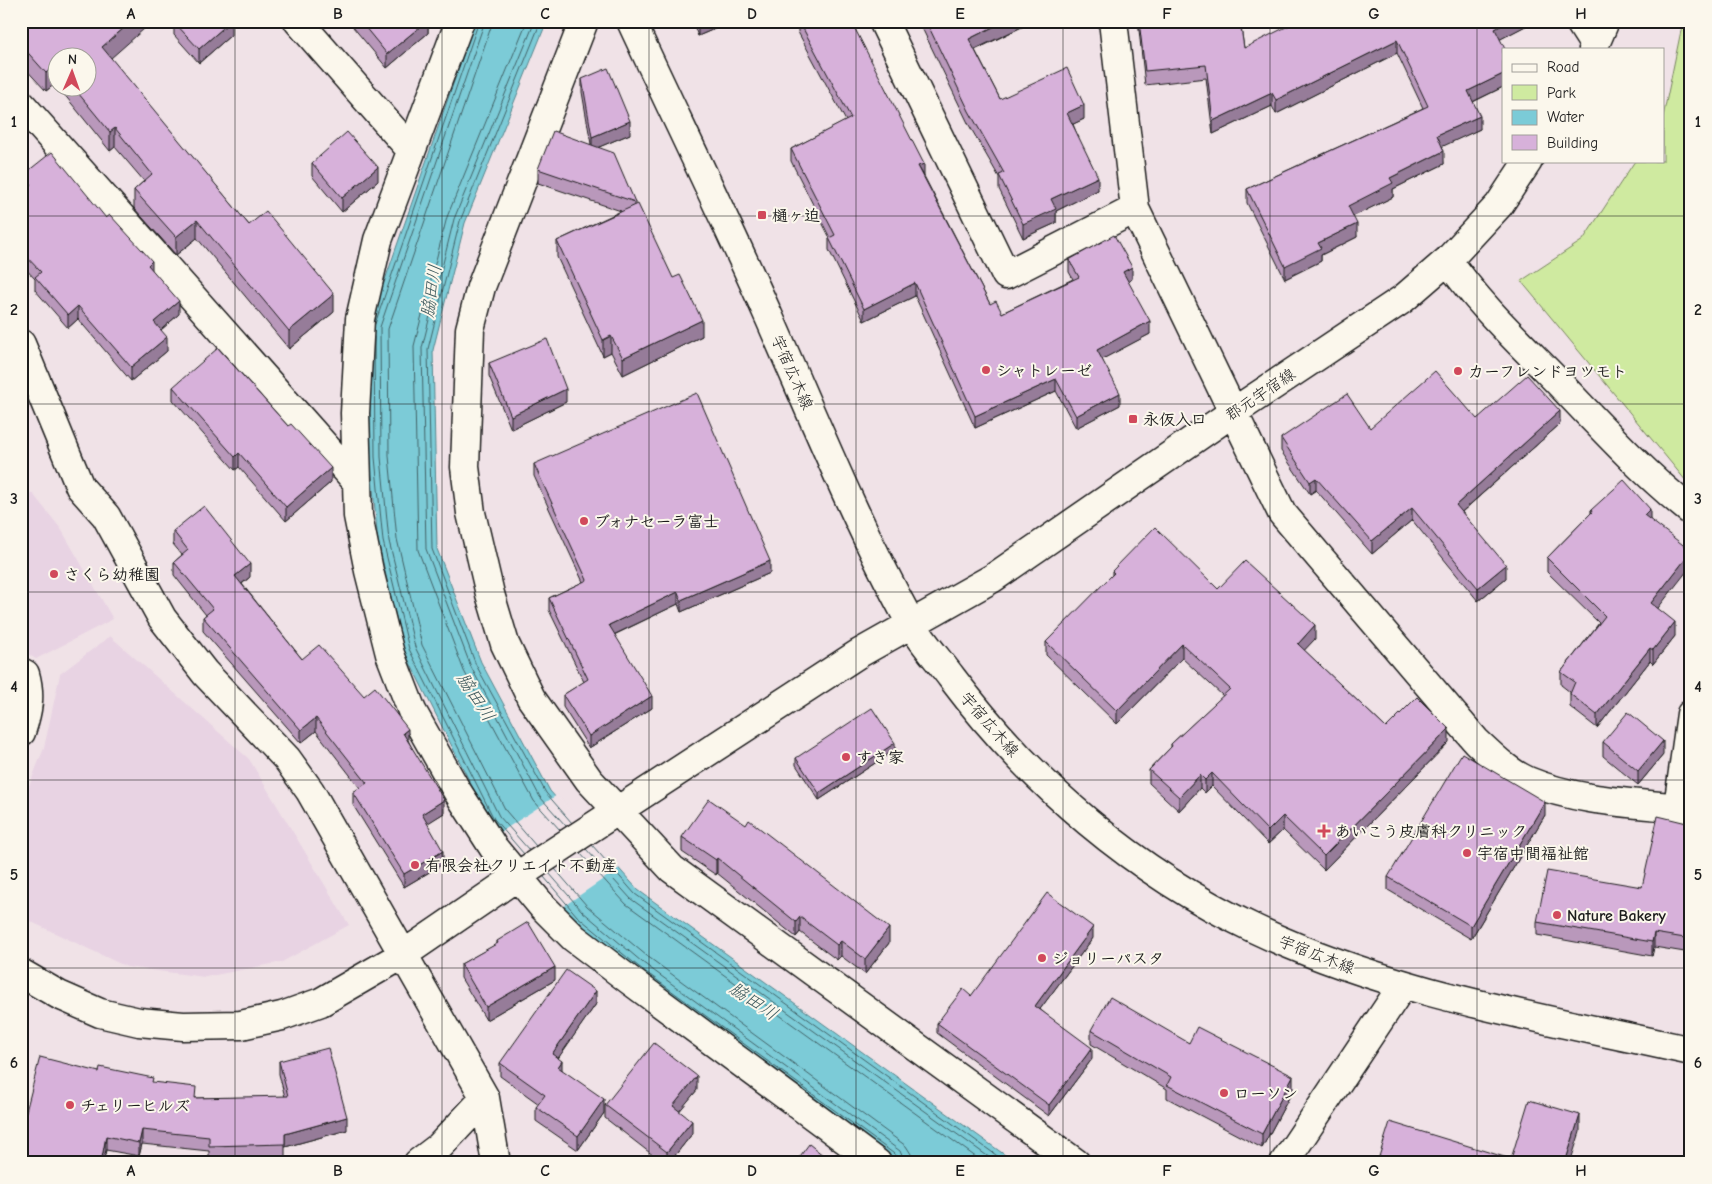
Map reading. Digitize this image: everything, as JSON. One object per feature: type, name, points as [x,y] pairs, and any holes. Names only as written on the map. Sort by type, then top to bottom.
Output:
[{"type":"street","points":[[298,21],[411,150]]},
{"type":"street","points":[[460,21],[378,240],[360,319],[355,412],[358,516],[369,571],[390,654],[412,711],[457,792],[493,847],[523,872],[542,906],[582,944],[877,1163]]},
{"type":"street","points":[[584,21],[481,287],[470,329],[465,467],[475,531],[490,594],[505,644],[531,698],[612,814],[672,869],[1076,1163]]},
{"type":"street","name":"宇宿広木線","points":[[631,21],[765,309],[839,475],[911,624],[977,712],[1037,777],[1102,834],[1191,897],[1240,922],[1326,959],[1403,985],[1691,1051]]},
{"type":"street","points":[[883,21],[1006,275],[1135,209]]},
{"type":"street","points":[[1113,21],[1135,209],[1282,513],[1476,741],[1499,762],[1526,780],[1558,790],[1588,796],[1684,808],[1691,714]]},
{"type":"street","points":[[1579,21],[1598,39]]},
{"type":"street","points":[[21,104],[356,481]]},
{"type":"street","name":"郡元宇宿線","points":[[21,973],[59,995],[100,1013],[139,1022],[183,1026],[241,1025],[282,1016],[321,1002],[404,954],[523,872],[858,654],[993,578],[1232,412],[1403,299],[1448,260],[1499,205],[1527,162]]},
{"type":"street","points":[[1448,260],[1468,290],[1656,483],[1691,511]]},
{"type":"street","points":[[21,344],[80,487],[106,516],[162,618],[205,673],[287,759],[310,791],[485,1098],[496,1163]]},
{"type":"street","points":[[21,672],[25,674],[29,690],[28,712],[21,732]]},
{"type":"street","points":[[1284,1163],[1403,985]]},
{"type":"street","points":[[418,1163],[439,1147],[485,1098]]},
{"type":"shaded area","name":"さくら幼稚園","points":[[21,490],[33,494],[61,529],[113,619],[36,659],[21,650]]},
{"type":"shaded area","points":[[110,636],[249,759],[349,925],[282,962],[205,977],[127,967],[21,917],[21,806],[44,748],[60,674]]},
{"type":"green space","points":[[1683,21],[1691,21],[1691,487],[1521,281],[1583,240],[1634,162],[1664,162],[1664,112]]},
{"type":"water","name":"脇田川","points":[[475,21],[547,21],[465,223],[433,350],[437,549],[481,662],[550,791],[638,890],[1016,1163],[897,1163],[636,971],[574,919],[490,822],[404,651],[378,542],[370,457],[369,326]]},
{"type":"pier","points":[[557,795],[621,867],[561,908],[498,834]]},
{"type":"building","points":[[21,21],[132,21],[102,47],[249,225],[266,211],[334,294],[289,331],[197,220],[176,237],[134,190],[152,174],[115,128],[110,132],[82,98],[98,98],[98,48],[48,48],[48,71],[46,73],[21,45]]},
{"type":"building","points":[[175,21],[231,21],[199,49]]},
{"type":"building","points":[[360,21],[427,21],[387,54]]},
{"type":"building","points":[[799,21],[851,21],[924,164],[918,166],[990,304],[996,301],[1002,313],[1079,277],[1069,260],[1114,235],[1132,267],[1123,272],[1150,321],[1097,350],[1120,393],[1076,416],[1056,379],[975,416],[915,283],[864,309],[829,238],[835,235],[791,149],[851,118]]},
{"type":"building","points":[[926,21],[1005,21],[969,39],[1000,99],[1067,68],[1084,105],[1067,113],[1098,177],[1051,199],[1056,209],[1023,224],[999,175],[1004,173],[969,111]]},
{"type":"building","points":[[1139,21],[1240,21],[1244,48],[1298,21],[1509,21],[1495,29],[1504,48],[1502,48],[1502,74],[1468,91],[1480,116],[1437,135],[1444,151],[1390,178],[1393,183],[1348,206],[1357,224],[1318,243],[1321,248],[1285,266],[1247,189],[1428,106],[1397,40],[1276,100],[1272,93],[1213,121],[1206,65],[1145,71]]},
{"type":"building","points":[[608,68],[630,121],[592,137],[582,79]]},
{"type":"building","points":[[553,131],[614,153],[635,202],[538,169]]},
{"type":"building","points":[[347,132],[378,167],[342,198],[312,163]]},
{"type":"building","points":[[52,152],[106,218],[110,215],[152,261],[148,265],[179,301],[154,322],[167,337],[131,367],[78,306],[68,315],[35,277],[41,272],[21,251],[21,193],[31,184],[23,175]]},
{"type":"building","points":[[638,204],[673,278],[680,275],[702,320],[623,358],[611,336],[603,340],[557,241]]},
{"type":"building","points":[[547,339],[566,389],[511,416],[489,363]]},
{"type":"building","points":[[218,348],[288,426],[291,424],[331,468],[286,507],[239,453],[235,457],[173,387]]},
{"type":"building","points":[[1435,371],[1477,419],[1527,375],[1560,411],[1456,505],[1506,565],[1478,588],[1412,508],[1372,541],[1316,478],[1310,482],[1281,438],[1347,394],[1370,428]]},
{"type":"building","points":[[697,393],[770,561],[681,600],[678,592],[609,625],[652,696],[589,736],[563,695],[588,679],[549,598],[587,580],[534,464]]},
{"type":"building","points":[[1624,480],[1650,509],[1644,515],[1691,552],[1651,603],[1675,622],[1653,650],[1650,648],[1597,715],[1570,694],[1575,682],[1561,672],[1605,616],[1547,558],[1592,512],[1591,510]]},
{"type":"building","points":[[204,506],[250,564],[235,576],[302,659],[319,645],[364,696],[375,687],[408,729],[403,733],[444,800],[422,814],[443,851],[404,874],[353,792],[367,783],[316,718],[301,730],[203,617],[213,609],[174,562],[188,550],[173,531]]},
{"type":"building","points":[[1155,527],[1218,589],[1245,561],[1315,625],[1298,644],[1386,728],[1417,697],[1449,729],[1324,856],[1283,816],[1268,831],[1212,773],[1205,780],[1200,775],[1179,797],[1149,770],[1172,746],[1171,744],[1230,689],[1182,644],[1117,711],[1046,642],[1114,573],[1112,571]]},
{"type":"building","name":"すき家","points":[[872,708],[895,743],[819,793],[796,758]]},
{"type":"building","points":[[1628,712],[1663,741],[1638,771],[1603,742]]},
{"type":"building","name":"宇宿中間福祉館","points":[[1462,753],[1545,802],[1471,926],[1388,877]]},
{"type":"building","points":[[709,799],[746,825],[749,820],[889,928],[865,959],[841,941],[837,945],[800,917],[796,922],[717,858],[716,860],[682,837]]},
{"type":"building","points":[[1658,816],[1691,824],[1691,939],[1654,933],[1652,942],[1537,922],[1547,871],[1642,887]]},
{"type":"building","points":[[1047,893],[1093,927],[1035,1006],[1092,1048],[1049,1105],[937,1023],[963,989],[971,996]]},
{"type":"building","points":[[528,922],[555,967],[486,1007],[461,964],[498,943],[497,941]]},
{"type":"building","points":[[566,970],[596,991],[552,1054],[562,1061],[558,1067],[604,1099],[578,1136],[536,1107],[545,1095],[500,1063]]},
{"type":"building","points":[[1110,997],[1189,1043],[1197,1027],[1293,1076],[1262,1134],[1167,1085],[1171,1077],[1091,1030]]},
{"type":"building","points":[[654,1043],[697,1076],[673,1106],[692,1121],[667,1152],[605,1105]]},
{"type":"building","points":[[328,1048],[347,1117],[285,1134],[285,1144],[209,1146],[209,1137],[142,1130],[139,1143],[106,1136],[101,1163],[21,1163],[21,1131],[40,1057],[99,1072],[100,1067],[153,1078],[152,1082],[196,1087],[195,1098],[288,1096],[279,1061]]},
{"type":"building","points":[[1529,1100],[1580,1115],[1565,1163],[1377,1163],[1390,1122],[1511,1159]]},
{"type":"building","points":[[809,1144],[833,1163],[795,1163]]},
{"type":"place","name":"樋ヶ迫","points":[[762,215]]},
{"type":"place","name":"シャトレーゼ","points":[[986,370]]},
{"type":"place","name":"カーフレンドヨツモト","points":[[1458,371]]},
{"type":"place","name":"永仮入口","points":[[1133,419]]},
{"type":"place","name":"ブォナセーラ富士","points":[[584,521]]},
{"type":"place","name":"さくら幼稚園","points":[[54,574]]},
{"type":"place","name":"すき家","points":[[846,757]]},
{"type":"place","name":"あいこう皮膚科クリニック","points":[[1324,831]]},
{"type":"place","name":"宇宿中間福祉館","points":[[1467,853]]},
{"type":"place","name":"有限会社クリエイト不動産","points":[[415,865]]},
{"type":"place","name":"Nature Bakery","points":[[1557,915]]},
{"type":"place","name":"ジョリーパスタ","points":[[1042,958]]},
{"type":"place","name":"ローソン","points":[[1224,1093]]},
{"type":"place","name":"チェリーヒルズ","points":[[70,1105]]}]
